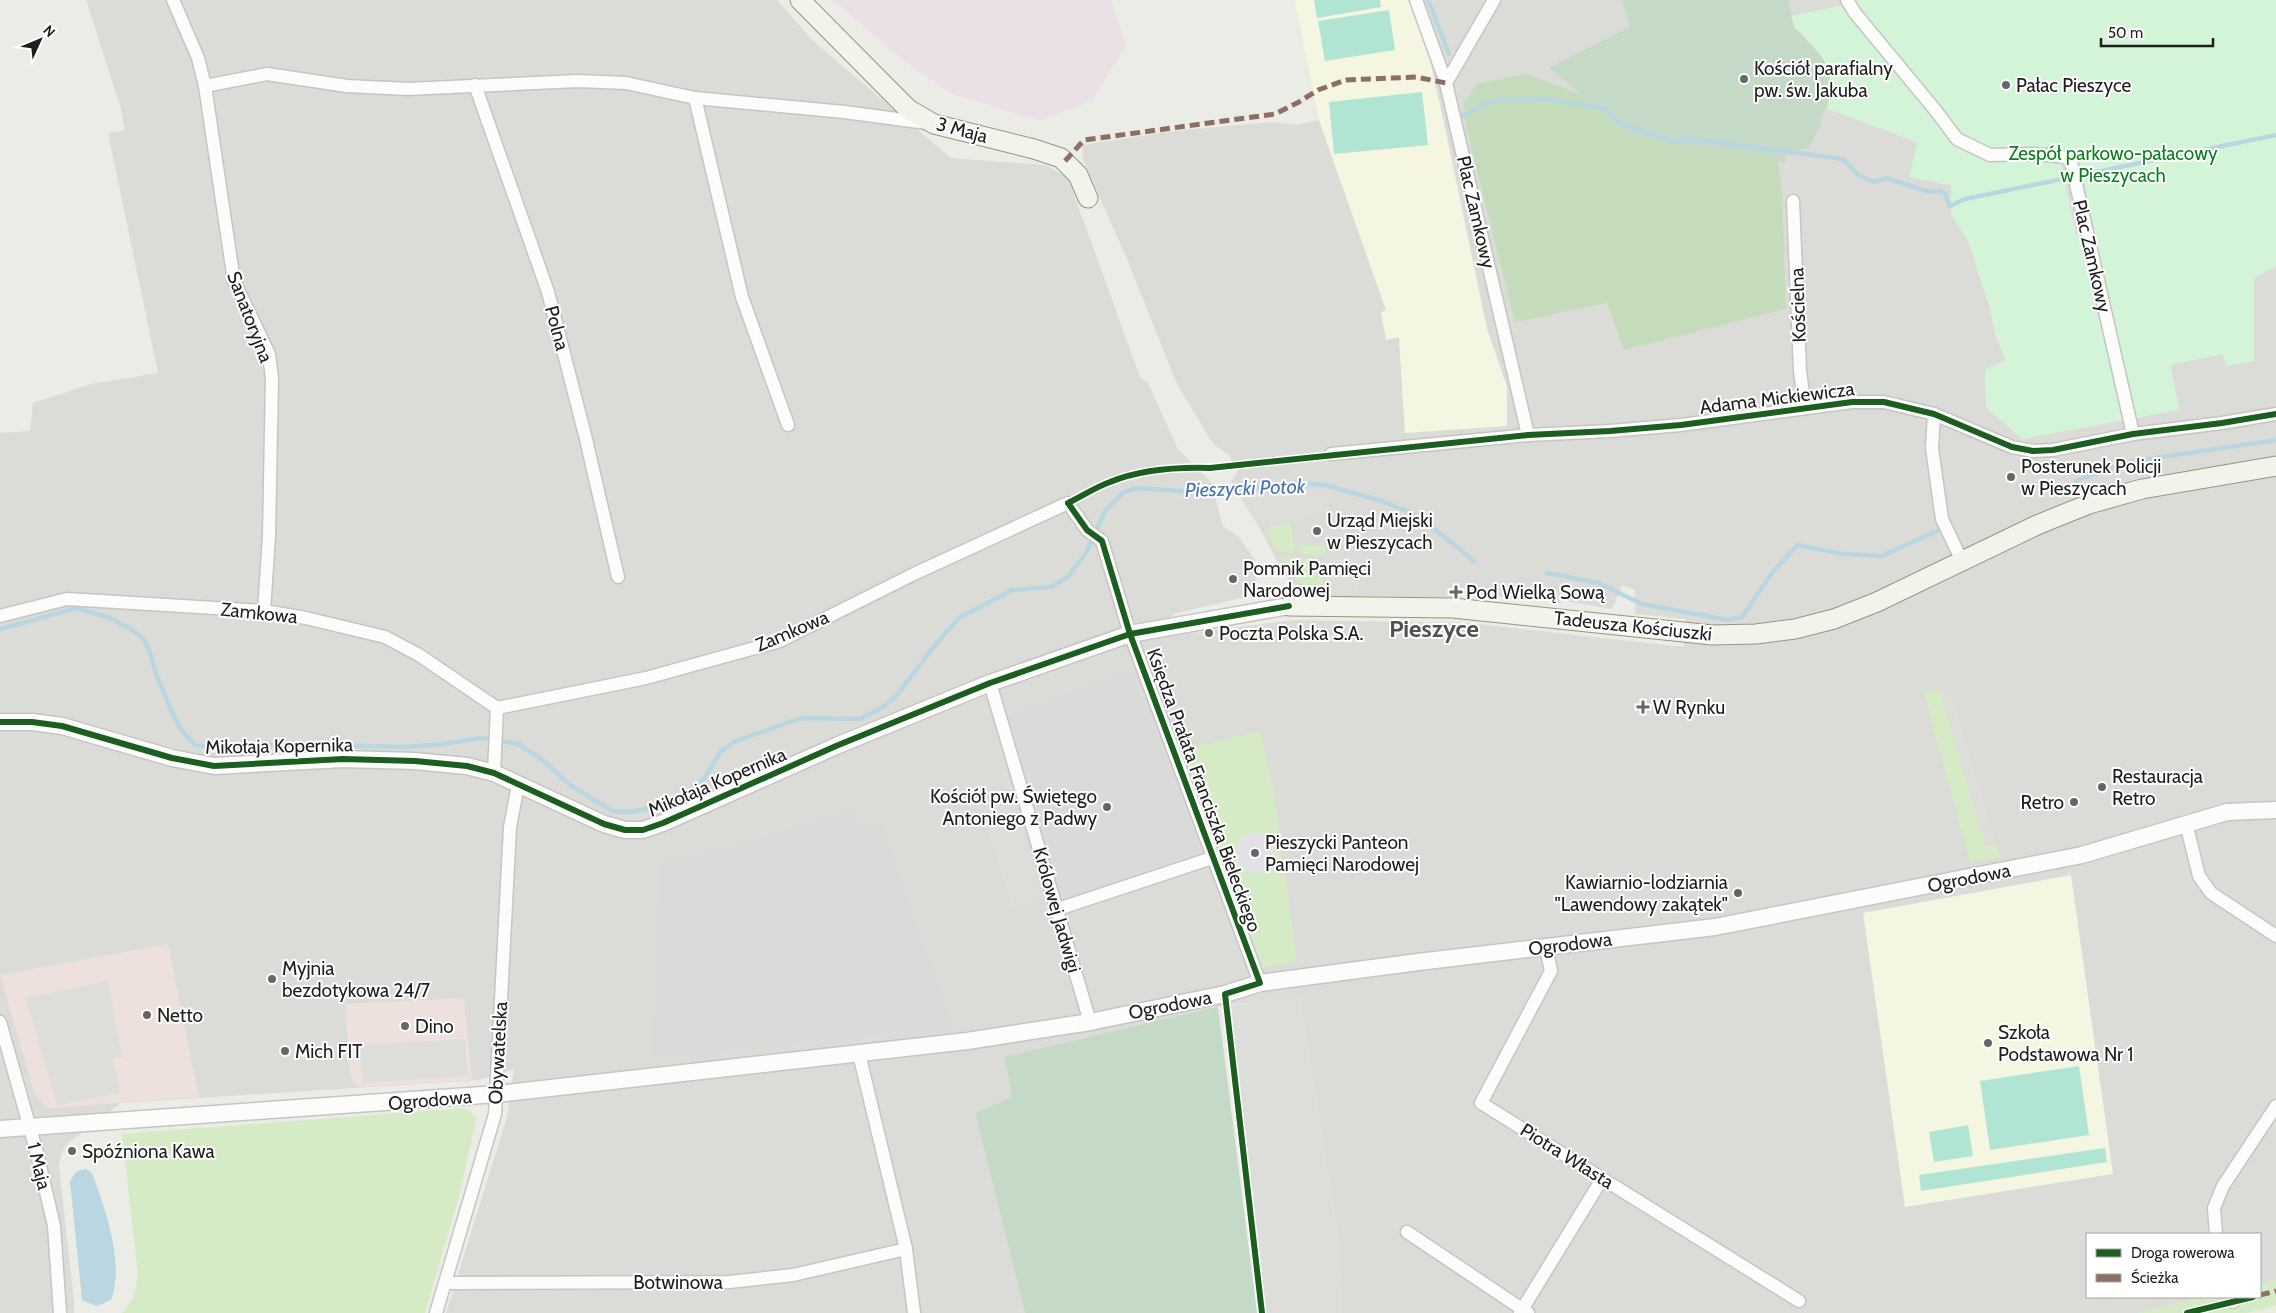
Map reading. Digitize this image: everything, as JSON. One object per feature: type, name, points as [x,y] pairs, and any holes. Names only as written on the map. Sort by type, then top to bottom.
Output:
[{"type":"main road","name":"3 Maja","points":[[800,0],[908,109],[934,124],[1034,148],[1061,158],[1078,175],[1088,198]]},
{"type":"main road","name":"Tadeusza Kościuszki","points":[[1289,606],[1453,608],[1712,635],[1756,634],[1795,629],[1834,619],[1904,590],[2037,525],[2089,504],[2142,490],[2276,466]]},
{"type":"street","name":"Sanatoryjna","points":[[173,0],[198,58],[205,86],[234,281],[269,354],[272,379],[269,536],[264,611]]},
{"type":"street","name":"Plac Zamkowy","points":[[1416,0],[1446,83],[1528,435]]},
{"type":"street","points":[[1446,83],[1494,0]]},
{"type":"street","name":"Plac Zamkowy","points":[[1848,0],[1855,13],[1931,104],[1957,139],[1990,155],[2030,154],[2067,158],[2071,162],[2133,434]]},
{"type":"street","points":[[205,86],[267,74],[347,86],[408,89],[578,81],[626,84],[695,98],[844,112],[934,124]]},
{"type":"street","name":"Polna","points":[[475,85],[548,292],[585,435],[618,577]]},
{"type":"street","points":[[695,98],[742,297],[788,425]]},
{"type":"street","name":"Kościelna","points":[[1793,201],[1800,371],[1805,408]]},
{"type":"street","name":"Adama Mickiewicza","points":[[1331,454],[1528,435],[1672,426],[1852,402],[1884,402],[1934,414],[2012,447],[2033,451],[2052,450],[2133,434],[2276,414]]},
{"type":"street","points":[[1934,414],[1932,448],[1942,520],[1962,561]]},
{"type":"street","name":"Zamkowa","points":[[0,616],[67,599],[264,611],[306,618],[384,637],[419,655],[497,708],[646,678],[780,641],[916,573],[1068,502]]},
{"type":"street","name":"Księdza Prałata Franciszka Bieleckiego","points":[[1068,502],[1087,530],[1102,540],[1130,634],[1260,983]]},
{"type":"street","name":"Mikołaja Kopernika","points":[[0,722],[32,722],[62,726],[172,758],[214,766],[343,759],[406,761],[467,766],[494,773],[604,824],[625,830],[644,830],[836,746],[990,683],[1130,634],[1289,606]]},
{"type":"street","name":"Królowej Jadwigi","points":[[990,683],[1090,1022]]},
{"type":"street","points":[[494,773],[497,708]]},
{"type":"street","name":"Obywatelska","points":[[436,1313],[495,1114],[510,827],[518,785]]},
{"type":"street","name":"Ogrodowa","points":[[0,1129],[497,1094],[967,1041],[1090,1022],[1225,994],[1260,983],[1418,962],[1715,927],[2082,855],[2226,812],[2276,810]]},
{"type":"street","points":[[2186,823],[2199,876],[2211,893],[2276,936]]},
{"type":"street","points":[[1058,910],[1212,858]]},
{"type":"street","name":"Piotra Własta","points":[[1546,948],[1551,971],[1481,1103],[1799,1301]]},
{"type":"street","name":"1 Maja","points":[[0,1022],[54,1226],[60,1313]]},
{"type":"street","points":[[859,1054],[906,1249],[914,1313]]},
{"type":"street","points":[[2216,1233],[2214,1208],[2223,1186],[2276,1106]]},
{"type":"street","points":[[1407,1232],[1523,1312],[1602,1178]]},
{"type":"street","name":"Botwinowa","points":[[446,1283],[729,1282],[794,1275],[906,1249]]},
{"type":"shaded area","points":[[86,0],[777,0],[813,41],[951,158],[1046,165],[1068,178],[1140,377],[1148,383],[1178,449],[1211,482],[1223,526],[1239,537],[1255,560],[1257,588],[1246,597],[1173,614],[1178,635],[1293,620],[1467,623],[1684,647],[1686,619],[1635,614],[1635,590],[1622,585],[1612,609],[1565,601],[1529,600],[1465,593],[1460,598],[1359,596],[1359,598],[1335,598],[1317,596],[1300,590],[1284,574],[1258,525],[1231,482],[1237,472],[1229,455],[1213,444],[1176,382],[1127,259],[1083,159],[1082,145],[1174,131],[1273,122],[1297,125],[1319,120],[1386,310],[1386,339],[1399,337],[1405,433],[1507,387],[1487,329],[1427,47],[1439,44],[1423,0],[1856,0],[1857,2],[1792,16],[1794,27],[1805,37],[1832,83],[1876,126],[1918,143],[1937,183],[1951,185],[1951,214],[1968,240],[1990,308],[1995,334],[2006,360],[1985,370],[1986,408],[2179,410],[2170,365],[2223,354],[2254,278],[2276,266],[2276,1280],[2261,1284],[2261,1233],[2086,1233],[2086,1298],[2202,1298],[2138,1313],[1341,1313],[1338,1237],[1299,995],[1218,1007],[1013,1091],[1010,1098],[975,1113],[1025,1313],[446,1313],[507,1117],[514,1069],[479,1080],[121,1103],[67,1144],[61,1154],[59,1166],[74,1313],[0,1313],[0,433],[30,431],[33,403],[91,384],[158,373],[108,133],[125,130],[121,109]]},
{"type":"shaded area","points":[[833,0],[1111,0],[1126,45],[1092,101],[1040,121],[953,94],[903,60]]},
{"type":"shaded area","points":[[1295,0],[1423,0],[1439,44],[1427,46],[1487,329],[1507,387],[1507,426],[1405,433],[1399,337],[1386,340],[1381,312],[1386,310],[1319,120]]},
{"type":"shaded area","points":[[1622,0],[1788,0],[1794,27],[1823,57],[1832,83],[1827,109],[1825,107],[1819,129],[1808,148],[1786,152],[1785,162],[1632,136],[1549,68],[1630,27]]},
{"type":"shaded area","points":[[1309,488],[1328,492],[1327,514],[1305,513],[1304,519],[1270,527],[1269,520],[1258,525],[1238,494]]},
{"type":"shaded area","points":[[1326,556],[1355,556],[1354,576],[1359,578],[1359,596],[1320,592],[1324,583]]},
{"type":"shaded area","points":[[1132,670],[1202,854],[1065,902],[1007,715]]},
{"type":"shaded area","points":[[1949,686],[1996,844],[1986,847],[1939,689]]},
{"type":"shaded area","points":[[1009,791],[1044,899],[1013,909],[979,801]]},
{"type":"shaded area","points":[[854,809],[860,828],[881,821],[954,1029],[867,1035],[651,1059],[660,859],[719,851]]},
{"type":"shaded area","points":[[1255,833],[1269,839],[1275,853],[1269,867],[1255,873],[1241,867],[1235,853],[1241,839]]},
{"type":"shaded area","name":"Szkoła Podstawowa Nr 1","points":[[2071,875],[2113,1174],[1905,1207],[1863,913]]},
{"type":"shaded area","points":[[168,944],[199,1097],[49,1108],[35,1096],[0,975]]},
{"type":"shaded area","points":[[108,981],[122,1057],[113,1059],[120,1093],[57,1105],[26,998]]},
{"type":"shaded area","points":[[1299,994],[1338,1237],[1341,1313],[1262,1313],[1226,1007]]},
{"type":"shaded area","points":[[464,998],[472,1080],[357,1087],[350,1076],[345,1004]]},
{"type":"shaded area","points":[[1218,1007],[1257,1313],[1025,1313],[975,1113],[1010,1098],[1012,1091],[1004,1057]]},
{"type":"shaded area","points":[[465,1039],[468,1076],[363,1083],[359,1045]]},
{"type":"shaded area","points":[[2276,1306],[2276,1313],[2247,1313]]},
{"type":"green space","points":[[1314,0],[1380,0],[1381,7],[1317,18]]},
{"type":"green space","name":"Zespół parkowo-pałacowy w Pieszycach","points":[[1856,0],[2276,0],[2276,266],[2254,278],[2254,361],[2227,366],[2222,354],[2170,365],[2179,410],[2023,439],[1986,408],[1985,370],[2006,360],[1995,334],[1990,308],[1968,240],[1951,214],[1951,185],[1909,177],[1918,142],[1827,109],[1830,87],[1828,70],[1821,55],[1797,29],[1791,16],[1857,3]]},
{"type":"green space","points":[[1389,10],[1395,50],[1325,61],[1318,21]]},
{"type":"green space","points":[[1526,74],[1644,122],[1776,147],[1782,192],[1786,309],[1624,350],[1607,303],[1515,322],[1467,131],[1464,104],[1477,84]]},
{"type":"green space","points":[[1422,92],[1428,145],[1334,154],[1329,102]]},
{"type":"green space","points":[[1291,522],[1293,544],[1325,546],[1325,553],[1322,555],[1300,554],[1300,547],[1294,547],[1293,553],[1277,552],[1267,532],[1270,527]]},
{"type":"green space","points":[[1280,557],[1320,559],[1321,565],[1325,566],[1322,590],[1320,592],[1301,583],[1291,575]]},
{"type":"green space","points":[[1939,689],[1986,847],[1996,844],[2001,858],[1970,862],[1924,693]]},
{"type":"green space","points":[[1260,731],[1273,787],[1297,961],[1262,968],[1182,750]]},
{"type":"green space","points":[[2079,1066],[2089,1135],[1990,1150],[1980,1081]]},
{"type":"green space","points":[[465,1108],[477,1117],[459,1196],[425,1313],[122,1313],[133,1298],[138,1276],[122,1134]]},
{"type":"green space","points":[[1968,1125],[1973,1156],[1934,1162],[1929,1132]]},
{"type":"green space","points":[[2105,1148],[2107,1162],[1921,1191],[1919,1175]]},
{"type":"green space","points":[[2276,1280],[2276,1306],[2247,1313],[2138,1313],[2202,1298],[2261,1298],[2261,1284]]},
{"type":"water","points":[[86,1169],[92,1173],[112,1236],[115,1253],[115,1285],[111,1300],[97,1306],[82,1300],[70,1181],[77,1171]]},
{"type":"pier","points":[[2079,160],[2094,229],[2076,234],[2061,164]]},
{"type":"waterway","points":[[1428,0],[1449,54]]},
{"type":"waterway","points":[[1460,117],[1495,100],[1547,99],[1606,109],[1618,122],[1672,142],[1692,139],[1843,159],[1858,175],[1874,182],[1886,178],[1930,192],[1941,191],[1945,194],[1950,206],[1965,199],[2276,135]]},
{"type":"waterway","name":"Pieszycki Potok","points":[[2076,481],[2128,462],[2276,440]]},
{"type":"waterway","name":"Pieszycki Potok","points":[[0,629],[77,608],[110,618],[127,627],[143,638],[170,708],[180,728],[195,745],[222,749],[282,744],[407,747],[481,738],[519,744],[545,762],[569,784],[592,799],[613,811],[631,812],[675,802],[697,786],[706,776],[721,751],[736,741],[801,718],[860,719],[883,707],[898,694],[931,650],[959,618],[1012,590],[1051,587],[1068,577],[1086,553],[1105,511],[1124,492],[1137,488],[1212,493],[1297,483],[1325,485],[1382,501],[1407,511],[1430,525],[1474,561]]},
{"type":"waterway","name":"Pieszycki Potok","points":[[1547,573],[1598,583],[1642,604],[1727,620],[1742,617],[1772,573],[1797,545],[1843,554],[1882,556],[1939,530]]},
{"type":"marked path","points":[[1065,161],[1084,140],[1275,114],[1318,90],[1346,80],[1416,77],[1446,83]]},
{"type":"marked path","points":[[2261,1295],[2276,1291]]},
{"type":"cycle path","points":[[1262,1313],[1225,994],[1260,983],[1130,634],[1102,541],[1087,530],[1068,503],[1110,482],[1134,474],[1160,470],[1210,468],[1528,435],[1681,425],[1852,402],[1884,402],[1934,414],[2012,447],[2033,451],[2053,450],[2133,434],[2276,414]]},
{"type":"cycle path","points":[[0,722],[32,722],[62,726],[172,758],[214,766],[343,759],[415,761],[467,766],[494,773],[604,824],[625,830],[643,830],[663,823],[836,746],[990,683],[1130,634],[1289,606]]},
{"type":"cycle path","points":[[2187,1313],[2249,1298]]},
{"type":"place","name":"Kościół parafialny pw. św. Jakuba","points":[[1744,79]]},
{"type":"place","name":"Pałac Pieszyce","points":[[2006,85]]},
{"type":"place","name":"Posterunek Policji w Pieszycach","points":[[2011,477]]},
{"type":"place","name":"Urząd Miejski w Pieszycach","points":[[1317,531]]},
{"type":"place","name":"Pomnik Pamięci Narodowej","points":[[1233,579]]},
{"type":"place","name":"Pod Wielką Sową","points":[[1456,592]]},
{"type":"place","name":"Poczta Polska S.A.","points":[[1209,633]]},
{"type":"place","name":"W Rynku","points":[[1643,707]]},
{"type":"place","name":"Restauracja Retro","points":[[2102,787]]},
{"type":"place","name":"Retro","points":[[2074,802]]},
{"type":"place","name":"Kościół pw. Świętego Antoniego z Padwy","points":[[1107,807]]},
{"type":"place","name":"Pieszycki Panteon Pamięci Narodowej","points":[[1255,853]]},
{"type":"place","name":"Kawiarnio-lodziarnia \"Lawendowy zakątek\"","points":[[1738,893]]},
{"type":"place","name":"Myjnia bezdotykowa 24/7","points":[[272,979]]},
{"type":"place","name":"Netto","points":[[147,1015]]},
{"type":"place","name":"Dino","points":[[405,1026]]},
{"type":"place","name":"Szkoła Podstawowa Nr 1","points":[[1988,1043]]},
{"type":"place","name":"Mich FIT","points":[[285,1051]]},
{"type":"place","name":"Spóźniona Kawa","points":[[72,1151]]},
{"type":"district","name":"Pieszyce","points":[[1434,628]]}]
